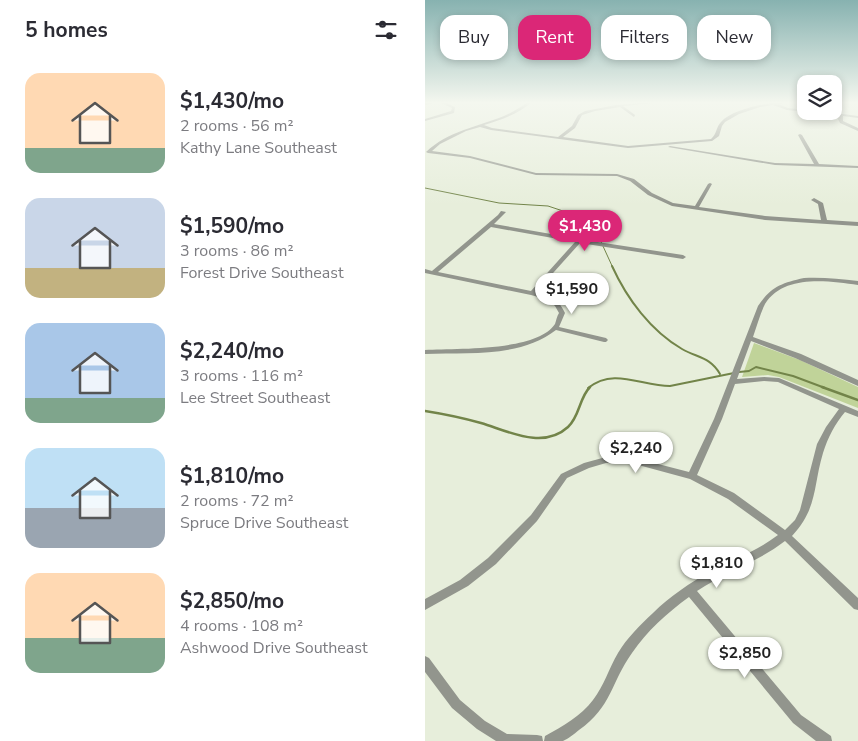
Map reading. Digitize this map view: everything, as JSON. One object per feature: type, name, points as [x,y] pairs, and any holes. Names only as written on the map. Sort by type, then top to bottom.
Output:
[{"type":"street","points":[[451,137],[428,152],[470,157],[536,174],[617,175],[632,180],[663,202],[696,208],[765,218],[858,224]]},
{"type":"street","points":[[548,137],[623,146],[712,140],[716,137]]},
{"type":"street","points":[[801,137],[817,165]]},
{"type":"street","points":[[659,145],[775,164],[858,167]]},
{"type":"street","points":[[696,208],[711,184]]},
{"type":"street","points":[[814,200],[820,204],[824,222]]},
{"type":"street","points":[[433,273],[503,212]]},
{"type":"street","points":[[490,225],[683,257]]},
{"type":"street","points":[[532,293],[579,241]]},
{"type":"street","points":[[425,271],[532,293],[551,299],[559,305],[562,313],[555,328],[539,338],[508,348],[425,352]]},
{"type":"street","points":[[692,476],[733,382],[764,301],[779,288],[798,282],[817,279],[858,283]]},
{"type":"street","points":[[555,328],[604,340]]},
{"type":"street","points":[[750,338],[798,356],[858,383]]},
{"type":"street","points":[[733,382],[764,379],[779,380],[858,414]]},
{"type":"street","points":[[550,741],[571,728],[593,710],[609,686],[623,657],[637,637],[658,615],[689,589],[786,536],[804,513],[809,502],[818,453],[829,428],[844,408]]},
{"type":"street","points":[[425,606],[464,584],[492,561],[534,518],[565,476],[587,464],[606,460],[631,460],[692,476],[731,496],[786,536],[858,605]]},
{"type":"street","points":[[689,589],[797,719],[826,741]]},
{"type":"street","points":[[425,662],[456,704],[481,725],[506,740],[537,741]]},
{"type":"green space","points":[[754,343],[800,360],[858,387],[858,408],[779,377],[768,375],[742,377]]},
{"type":"waterway","points":[[425,188],[499,203],[548,206],[581,217],[597,233],[613,268]]},
{"type":"waterway","points":[[613,268],[625,290],[650,324],[671,342],[708,361],[720,374]]},
{"type":"waterway","points":[[739,372],[749,371],[756,367],[793,376],[825,388]]},
{"type":"waterway","points":[[588,388],[608,379],[628,379],[670,386],[734,373]]},
{"type":"waterway","points":[[425,411],[474,421],[525,437],[548,437],[558,434],[572,423],[586,391],[590,387]]},
{"type":"waterway","points":[[822,387],[858,400]]}]
